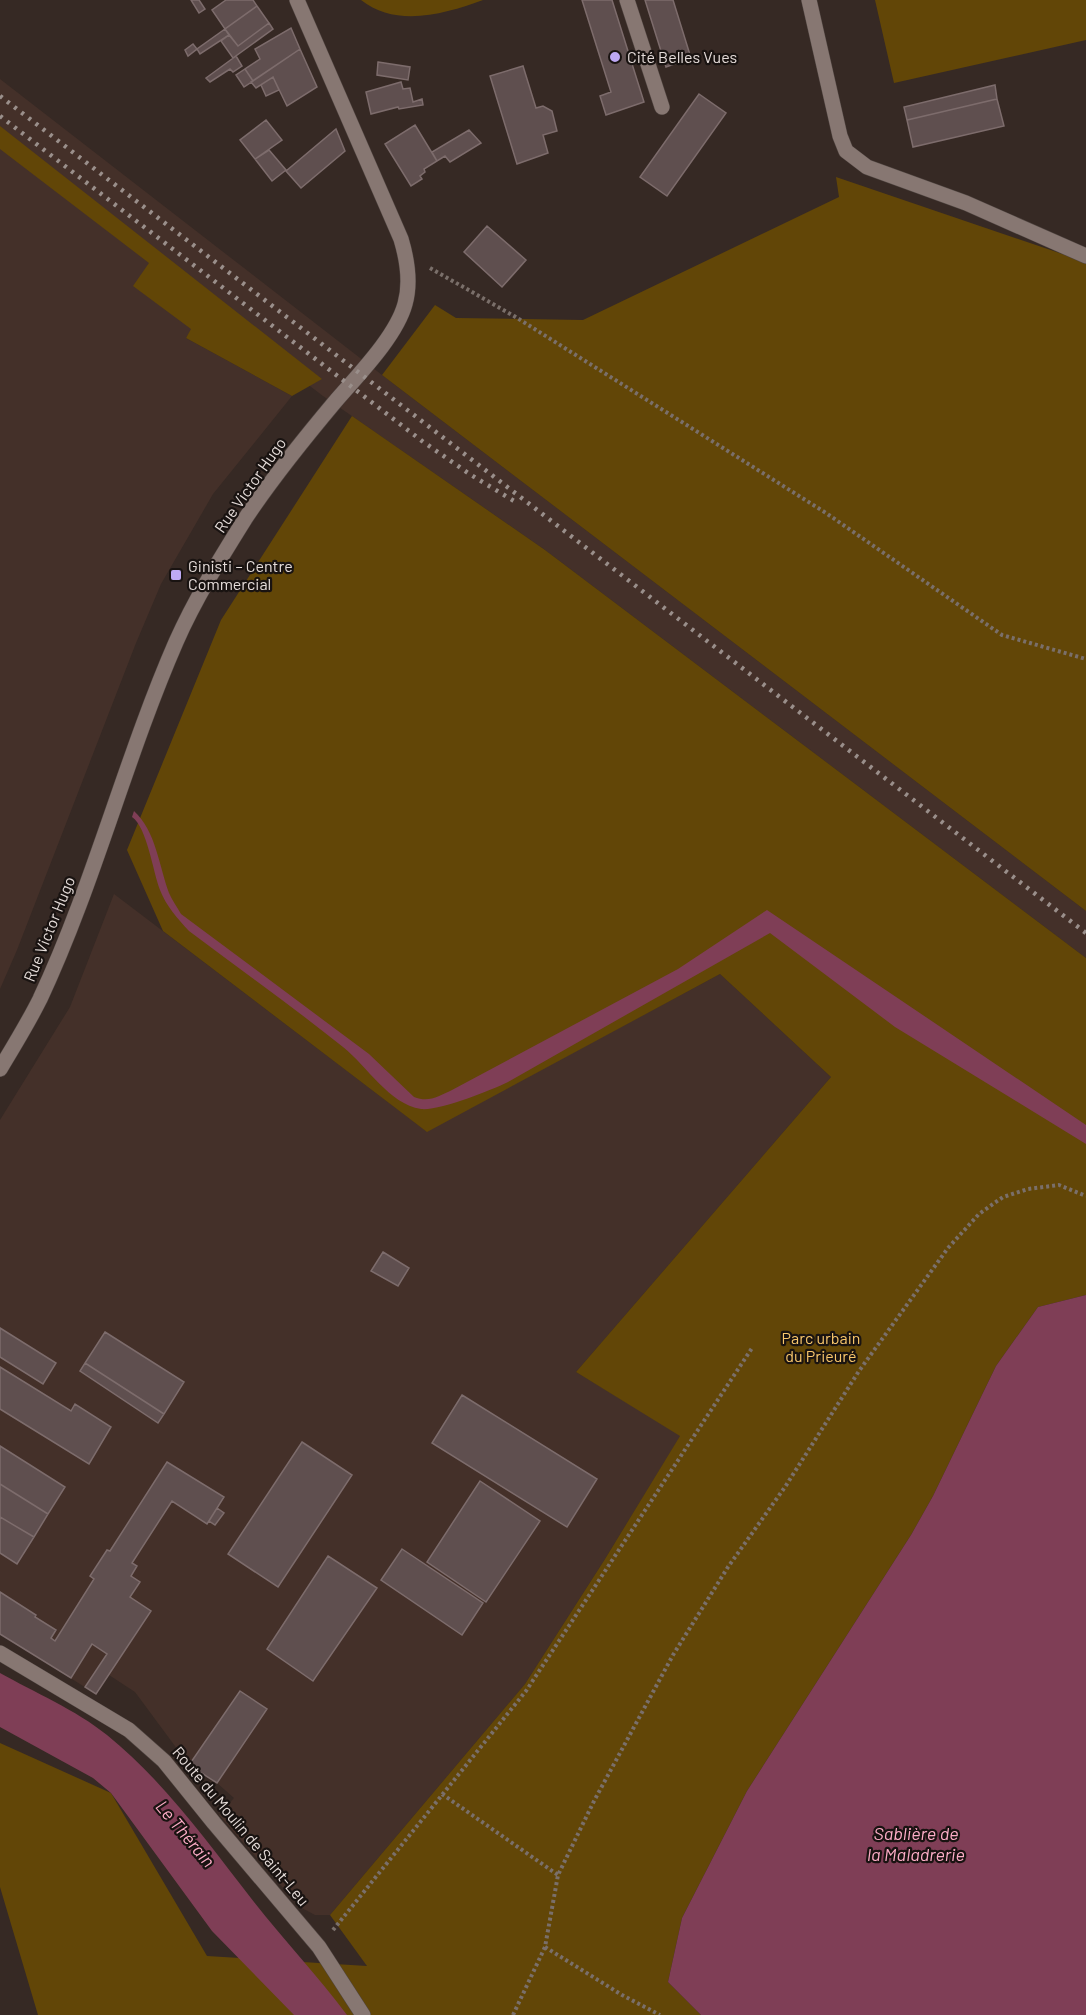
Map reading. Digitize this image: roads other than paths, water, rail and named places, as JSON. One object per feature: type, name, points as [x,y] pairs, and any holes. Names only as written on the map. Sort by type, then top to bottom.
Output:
[{"type":"street","name":"Rue Victor Hugo","points":[[0,1069],[39,1002],[60,952],[165,667],[188,615],[258,501],[315,426],[392,332],[405,304],[408,289],[406,255],[397,226],[297,0]]},
{"type":"street","points":[[627,0],[662,107]]},
{"type":"street","points":[[809,0],[840,136],[846,151],[855,159],[885,174],[966,202],[1086,256]]},
{"type":"street","name":"Route du Moulin de Saint-Leu","points":[[0,1653],[129,1730],[165,1761],[319,1947],[363,2015]]},
{"type":"water","points":[[134,811],[147,828],[169,893],[181,914],[369,1054],[414,1097],[419,1099],[429,1099],[452,1090],[678,969],[767,910],[1086,1125],[1086,1144],[895,1027],[770,933],[508,1082],[440,1107],[421,1109],[409,1106],[389,1092],[343,1047],[189,931],[163,896],[146,840],[132,817]]},
{"type":"water","name":"Sablière de la Maladrerie","points":[[1086,1295],[1086,2015],[701,2015],[668,1982],[682,1918],[747,1791],[911,1535],[933,1496],[996,1366],[1038,1307]]},
{"type":"water","name":"Le Thérain","points":[[0,1673],[68,1709],[95,1726],[128,1753],[185,1814],[347,2015],[294,2015],[212,1931],[111,1793],[93,1778],[0,1727]]},
{"type":"railway","points":[[0,96],[1086,933]]},
{"type":"railway","points":[[0,116],[422,441],[514,501]]},
{"type":"place","name":"Cité Belles Vues","points":[[615,57]]},
{"type":"place","name":"Ginisti – Centre Commercial","points":[[176,575]]},
{"type":"park label","name":"Parc urbain du Prieuré","points":[[821,1347]]}]
